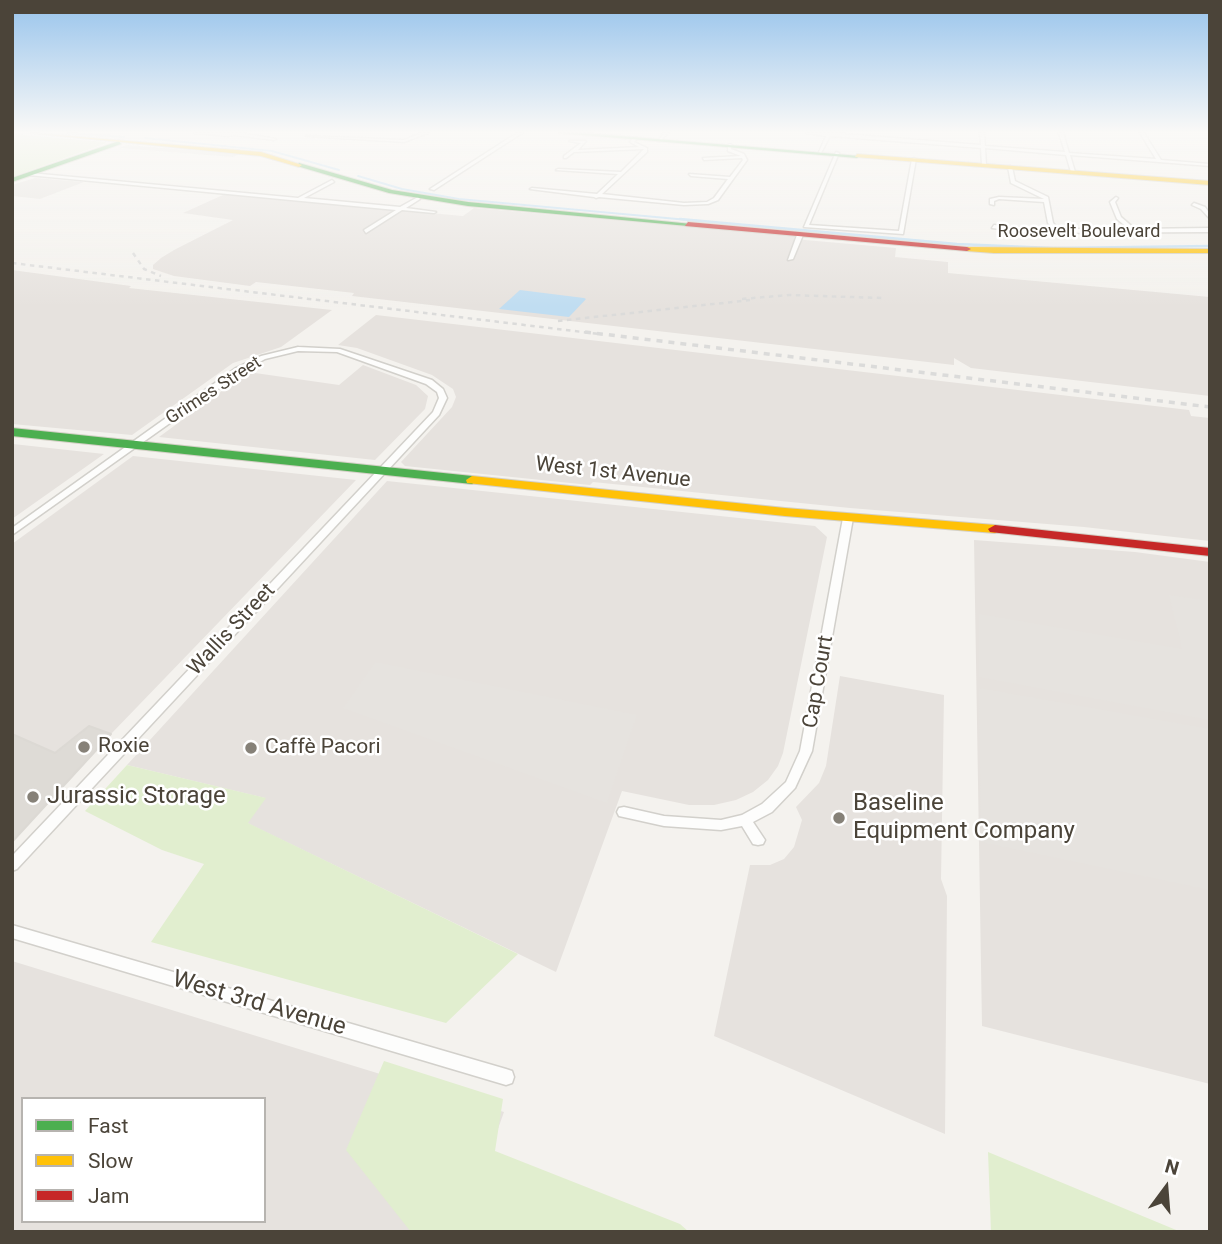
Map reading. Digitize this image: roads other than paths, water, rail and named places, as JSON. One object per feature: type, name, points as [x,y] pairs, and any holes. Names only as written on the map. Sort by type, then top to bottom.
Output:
[{"type":"street","points":[[213,191],[434,212]]},
{"type":"street","points":[[299,199],[314,191]]},
{"type":"street","name":"Roosevelt Boulevard","points":[[403,191],[1029,253],[1210,251]]},
{"type":"street","points":[[366,231],[430,191]]},
{"type":"street","points":[[548,191],[701,204],[716,199],[722,191]]},
{"type":"street","points":[[596,197],[602,191]]},
{"type":"street","points":[[790,258],[816,191]]},
{"type":"street","points":[[803,230],[900,234],[903,231],[909,191]]},
{"type":"street","points":[[1032,191],[1043,196],[1051,223],[1058,231]]},
{"type":"street","points":[[992,204],[992,200],[999,198],[1046,201]]},
{"type":"street","points":[[1116,198],[1112,202],[1119,218],[1133,230]]},
{"type":"street","points":[[1194,204],[1203,208],[1210,218]]},
{"type":"street","points":[[994,228],[1023,231],[1210,230]]},
{"type":"street","name":"Grimes Street","points":[[12,532],[239,370],[277,353],[298,349],[338,349],[419,377],[440,391]]},
{"type":"street","name":"Wallis Street","points":[[12,865],[436,413],[443,398],[440,391]]},
{"type":"street","name":"West 1st Avenue","points":[[12,432],[848,518],[1084,537],[1210,552]]},
{"type":"street","name":"Cap Court","points":[[624,812],[691,824],[721,825],[745,820],[767,808],[782,796],[795,779],[803,762],[848,518]]},
{"type":"street","points":[[745,820],[758,840]]},
{"type":"street","name":"West 3rd Avenue","points":[[12,932],[506,1077]]},
{"type":"water","points":[[520,290],[586,299],[569,317],[499,309]]},
{"type":"waterway","points":[[414,191],[459,199],[699,221]]},
{"type":"waterway","points":[[680,219],[957,244],[1053,248],[1210,246]]},
{"type":"railway","points":[[133,253],[144,269],[161,276]]},
{"type":"railway","points":[[12,263],[599,334]]},
{"type":"railway","points":[[742,299],[789,295],[882,298]]},
{"type":"railway","points":[[558,321],[750,300]]},
{"type":"railway","points":[[585,332],[1210,407]]},
{"type":"place","name":"Roxie","points":[[84,747]]},
{"type":"place","name":"Caffè Pacori","points":[[251,748]]},
{"type":"place","name":"Jurassic Storage","points":[[33,797]]},
{"type":"place","name":"Baseline Equipment Company","points":[[839,818]]}]
